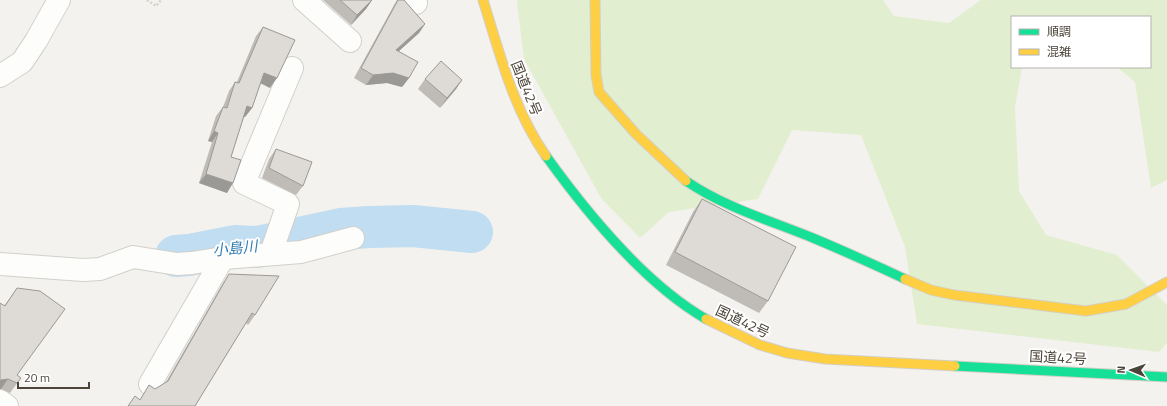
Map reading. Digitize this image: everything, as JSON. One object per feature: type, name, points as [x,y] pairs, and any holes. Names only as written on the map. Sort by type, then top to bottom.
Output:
[{"type":"main road","name":"国道42号","points":[[483,0],[512,94],[526,123],[553,165],[611,237],[639,268],[663,290],[685,306],[725,331],[773,350],[825,359],[1167,377]]},
{"type":"main road","points":[[595,0],[596,75],[599,92],[636,134],[681,178],[710,197],[762,220],[813,238],[931,290],[954,295],[1086,311],[1126,304],[1167,282]]},
{"type":"street","points":[[0,76],[22,62],[59,0]]},
{"type":"street","points":[[304,0],[350,41]]},
{"type":"street","points":[[271,253],[288,204],[244,183],[292,68]]},
{"type":"street","points":[[0,264],[83,270],[100,269],[133,257],[177,264],[192,263],[271,253],[301,252],[353,238]]},
{"type":"street","points":[[150,384],[223,258]]},
{"type":"street","points":[[0,402],[7,406]]},
{"type":"path","points":[[147,0],[156,6],[161,0]]},
{"type":"green space","points":[[518,0],[883,0],[894,16],[949,23],[981,0],[1167,0],[1167,180],[1151,188],[1135,82],[1118,68],[1151,68],[1151,16],[1011,16],[1011,68],[1022,68],[1015,107],[1019,191],[1046,235],[1117,255],[1167,305],[1167,343],[1159,352],[917,324],[905,247],[861,135],[792,130],[758,199],[669,212],[640,238],[601,198],[524,59],[517,3]]},
{"type":"building","points":[[340,0],[372,0],[357,15]]},
{"type":"building","points":[[398,0],[404,0],[425,24],[396,50],[418,62],[409,78],[393,73],[373,75],[361,68]]},
{"type":"building","points":[[263,27],[295,40],[277,78],[264,73],[252,108],[247,106],[231,157],[241,160],[233,183],[206,174],[218,133],[214,131],[223,107],[227,108],[235,82],[239,83]]},
{"type":"building","points":[[441,61],[462,80],[447,98],[425,79]]},
{"type":"building","points":[[276,149],[312,162],[303,186],[269,168]]},
{"type":"building","points":[[702,199],[796,247],[768,301],[675,252]]},
{"type":"building","points":[[229,274],[279,276],[255,315],[252,313],[195,406],[128,406],[135,396],[140,400],[149,385],[155,389],[168,381]]},
{"type":"building","points":[[17,288],[40,291],[65,309],[17,375],[21,378],[17,383],[8,379],[0,381],[0,303],[5,306]]},
{"type":"waterway","name":"小島川","points":[[176,256],[235,246],[257,247],[341,229],[413,226],[472,232]]},
{"type":"traffic: fast","points":[[546,156],[580,201],[618,246],[661,287],[706,319]]},
{"type":"traffic: fast","points":[[686,181],[732,206],[813,238],[905,279]]},
{"type":"traffic: fast","points":[[955,366],[1167,377]]},
{"type":"traffic: slow","points":[[483,0],[508,81],[525,119],[546,156]]},
{"type":"traffic: slow","points":[[595,0],[596,75],[599,92],[636,134],[686,181]]},
{"type":"traffic: slow","points":[[905,279],[931,290],[954,295],[1086,311],[1126,304],[1167,282]]},
{"type":"traffic: slow","points":[[706,319],[760,345],[787,353],[825,359],[955,366]]}]
